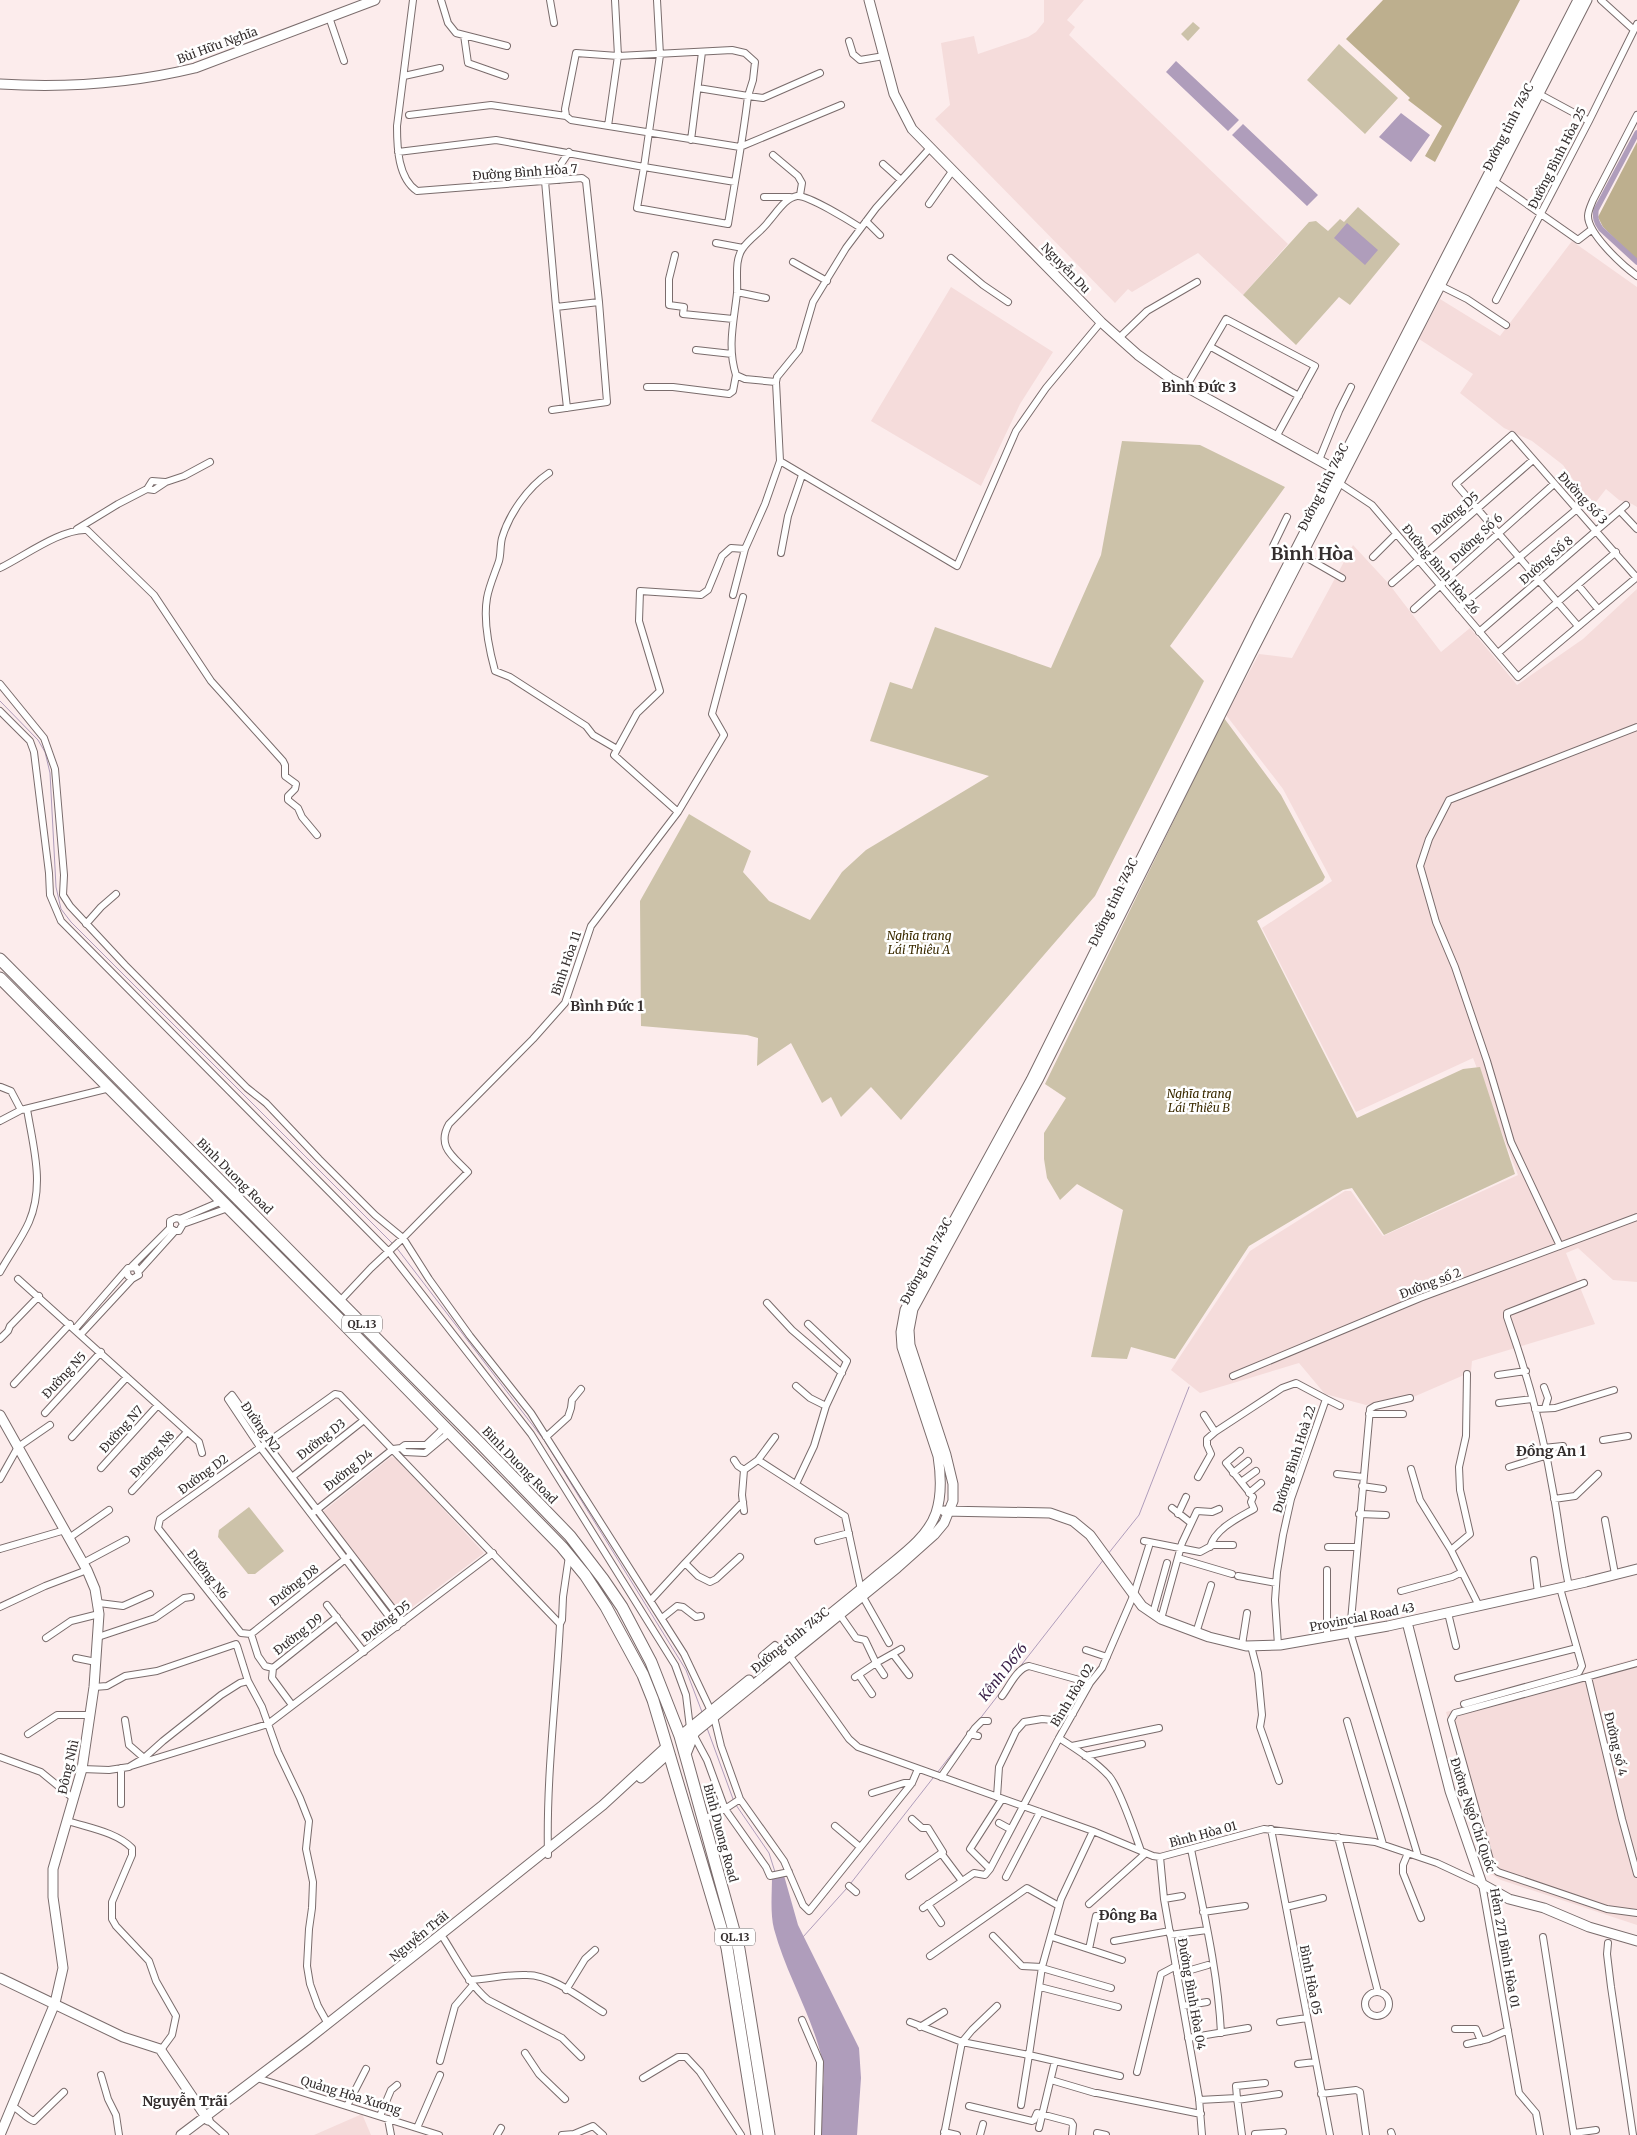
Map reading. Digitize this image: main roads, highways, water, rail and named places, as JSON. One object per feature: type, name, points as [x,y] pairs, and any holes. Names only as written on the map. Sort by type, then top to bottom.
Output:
[{"type":"highway","name":"Binh Duong Road","points":[[0,959],[340,1301],[570,1536],[594,1566],[622,1607],[651,1662],[682,1744],[704,1819],[739,1949],[769,2135]]},
{"type":"highway","name":"Binh Duong Road","points":[[0,978],[448,1430],[569,1556],[584,1574],[606,1607],[633,1655],[653,1700],[727,1948],[757,2135]]},
{"type":"highway","points":[[225,1205],[235,1195]]},
{"type":"highway","points":[[332,1313],[340,1301]]},
{"type":"highway","points":[[667,1750],[682,1744],[692,1731],[675,1725]]},
{"type":"main road","name":"Bùi Hữu Nghĩa","points":[[0,84],[38,85],[101,82],[170,74],[195,68],[375,0]]},
{"type":"main road","name":"Nguyễn Du","points":[[869,0],[894,94],[903,115],[912,129],[1101,322],[1138,355],[1186,388],[1341,472]]},
{"type":"main road","name":"Đường tỉnh 743C","points":[[1413,331],[1441,286],[1490,179],[1578,0]]},
{"type":"main road","name":"Đường tỉnh 743C","points":[[1490,179],[1539,94],[1587,0]]},
{"type":"main road","name":"Đường tỉnh 743C","points":[[682,1744],[692,1731],[786,1652],[934,1535],[950,1511],[953,1501],[952,1484],[946,1455],[910,1345],[910,1320],[913,1309],[1004,1136],[1282,584],[1474,213]]},
{"type":"main road","name":"Đường tỉnh 743C","points":[[786,1652],[840,1615],[923,1535],[936,1510],[941,1483],[938,1456],[902,1346],[902,1322],[905,1310],[920,1279],[1004,1136]]},
{"type":"main road","name":"Đông Nhì","points":[[0,1415],[85,1567],[98,1603],[99,1614],[94,1687],[82,1769],[68,1821],[52,1869],[53,1897],[63,1968],[55,2003],[0,2135]]},
{"type":"main road","points":[[936,1510],[950,1511]]},
{"type":"main road","name":"Provincial Road 43","points":[[950,1511],[1050,1513],[1073,1521],[1090,1535],[1142,1606],[1157,1616],[1196,1632],[1247,1646],[1278,1645],[1407,1622],[1570,1586],[1637,1568]]},
{"type":"main road","name":"Đường Ngô Chí Quốc","points":[[1407,1622],[1450,1791],[1482,1884],[1509,1899],[1544,1908],[1589,1927],[1636,1940]]},
{"type":"main road","name":"Nguyễn Trãi","points":[[260,2079],[548,1852],[667,1750]]},
{"type":"main road","name":"Nguyễn Trãi","points":[[181,2135],[260,2079],[444,1939],[474,1911]]},
{"type":"main road","points":[[0,1978],[123,2037],[161,2051],[207,2118]]},
{"type":"main road","name":"Nguyễn Trãi","points":[[190,2135],[207,2118]]},
{"type":"waterway","points":[[1637,133],[1596,210],[1597,222],[1601,229],[1637,262]]},
{"type":"waterway","points":[[0,701],[38,740],[45,752],[50,773],[56,887],[61,909],[71,922],[393,1244]]},
{"type":"waterway","points":[[396,1247],[544,1440],[686,1670],[702,1712]]},
{"type":"waterway","name":"Kênh D676","points":[[1108,1554],[1139,1515],[1189,1387]]},
{"type":"waterway","name":"Kênh D676","points":[[1019,1668],[1104,1559]]},
{"type":"waterway","name":"Kênh D676","points":[[979,1720],[1006,1685]]},
{"type":"waterway","points":[[707,1728],[733,1799]]},
{"type":"waterway","name":"Kênh D676","points":[[937,1773],[961,1742]]},
{"type":"waterway","name":"Kênh D676","points":[[851,1883],[933,1778]]},
{"type":"waterway","points":[[736,1805],[769,1853],[775,1872]]},
{"type":"waterway","name":"Kênh D676","points":[[803,1937],[847,1888]]},
{"type":"district","name":"Bình Đức 3","points":[[1199,387]]},
{"type":"district","name":"Bình Hòa","points":[[1312,553]]},
{"type":"district","name":"Bình Đức 1","points":[[607,1006]]},
{"type":"district","name":"Đồng An 1","points":[[1551,1451]]},
{"type":"district","name":"Đông Ba","points":[[1128,1915]]},
{"type":"district","name":"Nguyễn Trãi","points":[[185,2101]]},
{"type":"park label","name":"Nghĩa trang Lái Thiêu A","points":[[919,942]]},
{"type":"park label","name":"Nghĩa trang Lái Thiêu B","points":[[1199,1100]]}]
